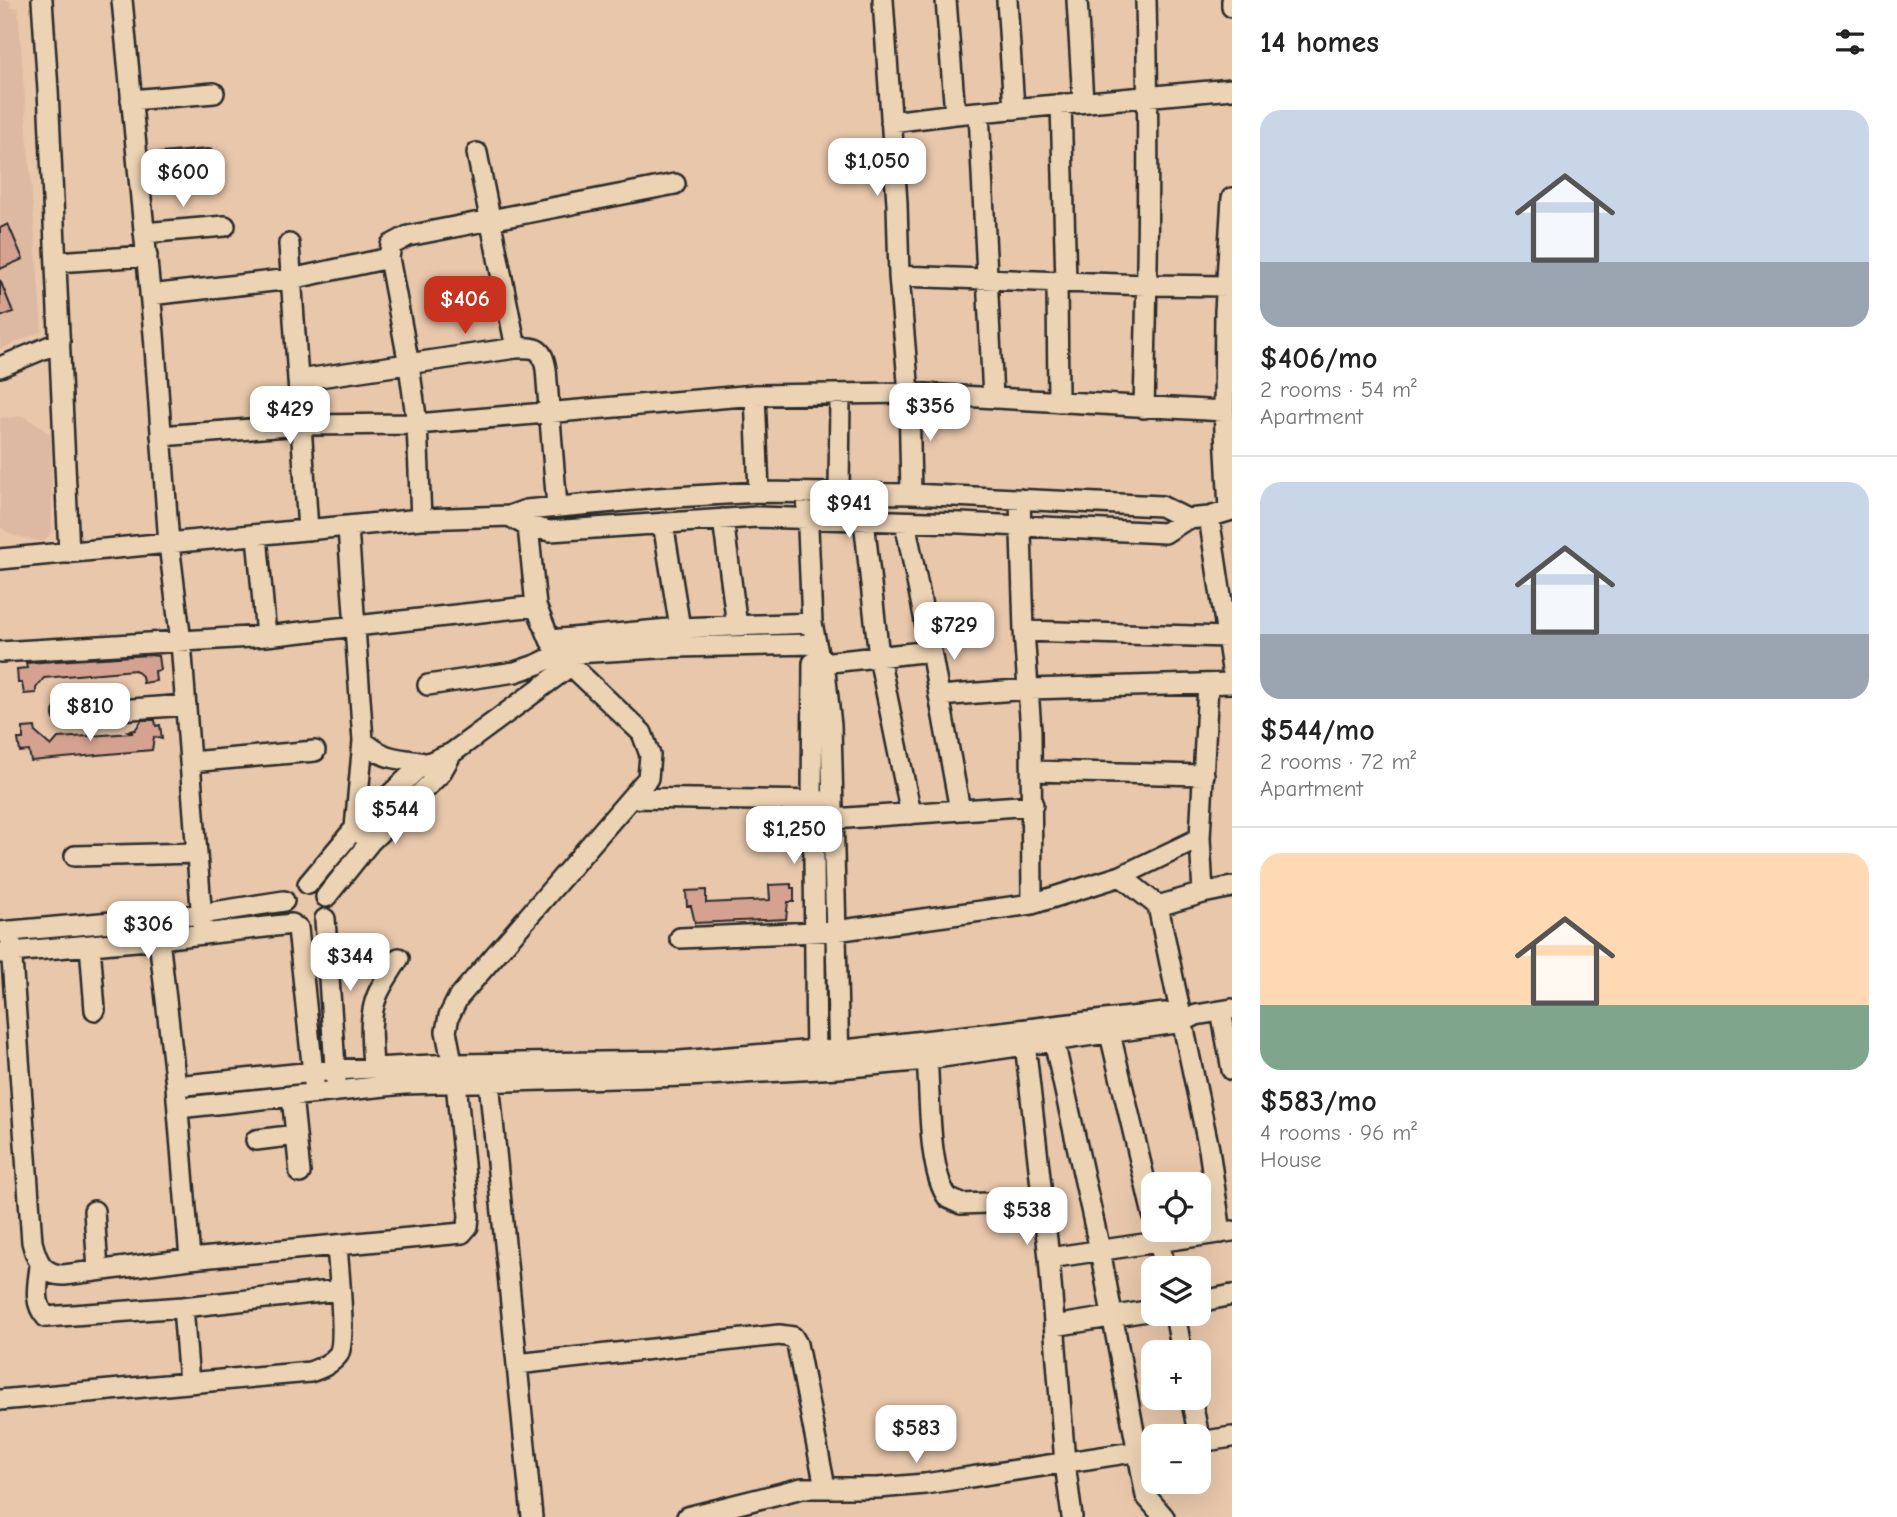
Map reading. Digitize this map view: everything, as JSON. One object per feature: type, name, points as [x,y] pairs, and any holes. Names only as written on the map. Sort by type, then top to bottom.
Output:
[{"type":"street","points":[[42,0],[57,262],[69,553]]},
{"type":"street","points":[[121,0],[147,256],[169,544],[181,642],[203,934]]},
{"type":"street","points":[[883,0],[899,276],[909,393],[911,494]]},
{"type":"street","points":[[946,0],[955,114]]},
{"type":"street","points":[[1007,0],[1014,109]]},
{"type":"street","points":[[1077,0],[1083,102]]},
{"type":"street","points":[[1144,408],[1148,96],[1146,0]]},
{"type":"street","points":[[1232,0],[1232,7]]},
{"type":"street","points":[[891,122],[1232,89]]},
{"type":"street","points":[[131,100],[214,93]]},
{"type":"street","points":[[1058,402],[1062,104]]},
{"type":"street","points":[[979,112],[993,398]]},
{"type":"street","points":[[477,153],[516,348]]},
{"type":"street","points":[[138,166],[208,160]]},
{"type":"street","points":[[421,519],[417,424],[389,258],[391,245],[400,238],[675,184]]},
{"type":"street","points":[[521,517],[550,531],[723,519],[808,518],[1165,533],[1187,519],[1209,517],[1231,510],[1224,411],[1232,198]]},
{"type":"street","points":[[144,233],[225,226]]},
{"type":"street","points":[[289,244],[308,530]]},
{"type":"street","points":[[57,262],[147,256]]},
{"type":"street","points":[[150,295],[291,279],[389,258]]},
{"type":"street","points":[[899,276],[1227,286]]},
{"type":"street","points":[[0,367],[60,342]]},
{"type":"street","points":[[299,380],[516,348],[530,347],[541,352],[544,356],[550,414],[557,507]]},
{"type":"street","points":[[161,436],[301,425],[417,424],[755,395],[909,393],[1224,411]]},
{"type":"street","points":[[755,395],[759,492]]},
{"type":"street","points":[[839,493],[840,395]]},
{"type":"street","points":[[0,559],[421,519],[521,517],[557,507],[759,492],[911,494],[1161,506],[1187,519]]},
{"type":"street","points":[[807,493],[812,623],[831,726],[838,1059]]},
{"type":"street","points":[[1020,499],[1024,631],[1030,689],[1032,904]]},
{"type":"street","points":[[40,1266],[55,1275],[190,1259],[442,1236],[465,1230],[469,1216],[454,1073],[446,1031],[449,1016],[458,998],[648,778],[650,755],[642,733],[559,653],[536,606],[521,517]]},
{"type":"street","points":[[1209,517],[1232,669]]},
{"type":"street","points":[[723,519],[737,626]]},
{"type":"street","points":[[864,520],[880,657],[911,814]]},
{"type":"street","points":[[905,522],[960,810]]},
{"type":"street","points":[[663,523],[680,628]]},
{"type":"street","points":[[348,528],[363,741],[355,828]]},
{"type":"street","points":[[257,536],[266,636]]},
{"type":"street","points":[[0,652],[266,636],[536,606]]},
{"type":"street","points":[[428,685],[515,672],[559,653],[680,628],[812,623]]},
{"type":"street","points":[[1024,631],[1227,637]]},
{"type":"street","points":[[326,897],[434,768],[559,653],[675,647],[880,657],[931,651]]},
{"type":"street","points":[[816,1059],[812,801],[818,656]]},
{"type":"street","points":[[939,696],[1030,689],[1232,682]]},
{"type":"street","points":[[1203,893],[1199,838],[1208,684]]},
{"type":"street","points":[[64,714],[186,705]]},
{"type":"street","points":[[363,741],[374,751],[434,768]]},
{"type":"street","points":[[190,762],[315,751]]},
{"type":"street","points":[[315,1094],[295,926],[285,914],[285,901],[293,888],[308,884],[355,828],[415,771],[434,768]]},
{"type":"street","points":[[1032,771],[1204,775]]},
{"type":"street","points":[[631,798],[812,801],[833,811],[911,814],[1033,805]]},
{"type":"street","points":[[355,828],[370,842]]},
{"type":"street","points":[[680,939],[835,931],[1032,904],[1121,876],[1199,838]]},
{"type":"street","points":[[75,856],[197,853]]},
{"type":"street","points":[[1121,876],[1158,906],[1187,1016],[1209,1149],[1227,1232]]},
{"type":"street","points":[[308,884],[322,890],[328,904],[325,919],[337,1092]]},
{"type":"street","points":[[1158,906],[1232,887]]},
{"type":"street","points":[[285,901],[201,914],[5,932],[32,1242],[40,1266],[36,1295],[38,1308],[46,1317],[183,1307],[340,1290]]},
{"type":"street","points":[[5,952],[295,926],[313,928],[325,919]]},
{"type":"street","points":[[159,939],[176,1086],[190,1259]]},
{"type":"street","points":[[90,945],[95,1010]]},
{"type":"street","points":[[373,1068],[371,1032],[375,1002],[399,958]]},
{"type":"street","points":[[176,1086],[373,1068],[454,1073],[680,1061],[838,1059],[1226,1010],[1232,1070]]},
{"type":"street","points":[[1024,1037],[1054,1041],[1110,1034],[1187,1016]]},
{"type":"street","points":[[1110,1034],[1143,1172]]},
{"type":"street","points":[[1024,1037],[1049,1258],[1065,1463],[1072,1517]]},
{"type":"street","points":[[1054,1041],[1100,1250],[1112,1318],[1141,1434]]},
{"type":"street","points":[[926,1050],[938,1179],[948,1199],[961,1204],[1042,1201]]},
{"type":"street","points":[[178,1108],[404,1084],[454,1073],[489,1081],[686,1076],[816,1059]]},
{"type":"street","points":[[489,1081],[532,1517]]},
{"type":"street","points":[[292,1096],[300,1173]]},
{"type":"street","points":[[256,1140],[296,1135]]},
{"type":"street","points":[[94,1211],[98,1270]]},
{"type":"street","points":[[1049,1258],[1141,1240]]},
{"type":"street","points":[[0,1400],[310,1372],[328,1365],[340,1353],[342,1334],[337,1245]]},
{"type":"street","points":[[1211,1299],[1232,1295]]},
{"type":"street","points":[[183,1307],[189,1383]]},
{"type":"street","points":[[1054,1326],[1141,1312]]},
{"type":"street","points":[[517,1364],[779,1335],[793,1337],[797,1344],[825,1487]]},
{"type":"street","points":[[1211,1438],[1232,1437]]},
{"type":"street","points":[[687,1517],[802,1488],[878,1488],[925,1484],[1141,1451]]},
{"type":"street","points":[[1146,1494],[1164,1517]]},
{"type":"shaded area","points":[[0,0],[10,0],[11,8],[18,7],[42,331],[0,349]]},
{"type":"shaded area","points":[[23,416],[51,434],[52,530],[44,542],[12,535],[0,527],[0,418]]},
{"type":"building","points":[[8,224],[23,259],[0,269],[0,228]]},
{"type":"building","points":[[0,280],[13,312],[0,317]]},
{"type":"building","points":[[158,656],[160,670],[155,671],[156,681],[143,683],[142,676],[135,670],[44,678],[36,688],[36,693],[24,694],[22,683],[18,683],[17,669],[27,668],[26,663]]},
{"type":"building","points":[[142,720],[155,720],[156,726],[160,725],[162,739],[154,737],[152,750],[31,761],[29,751],[20,752],[18,739],[23,739],[23,728],[35,727],[36,733],[51,746],[58,738],[133,733],[128,731],[135,730]]},
{"type":"building","points":[[791,884],[791,888],[794,888],[794,902],[788,902],[786,919],[695,923],[691,906],[687,906],[686,891],[706,890],[706,903],[770,900],[769,885]]}]
